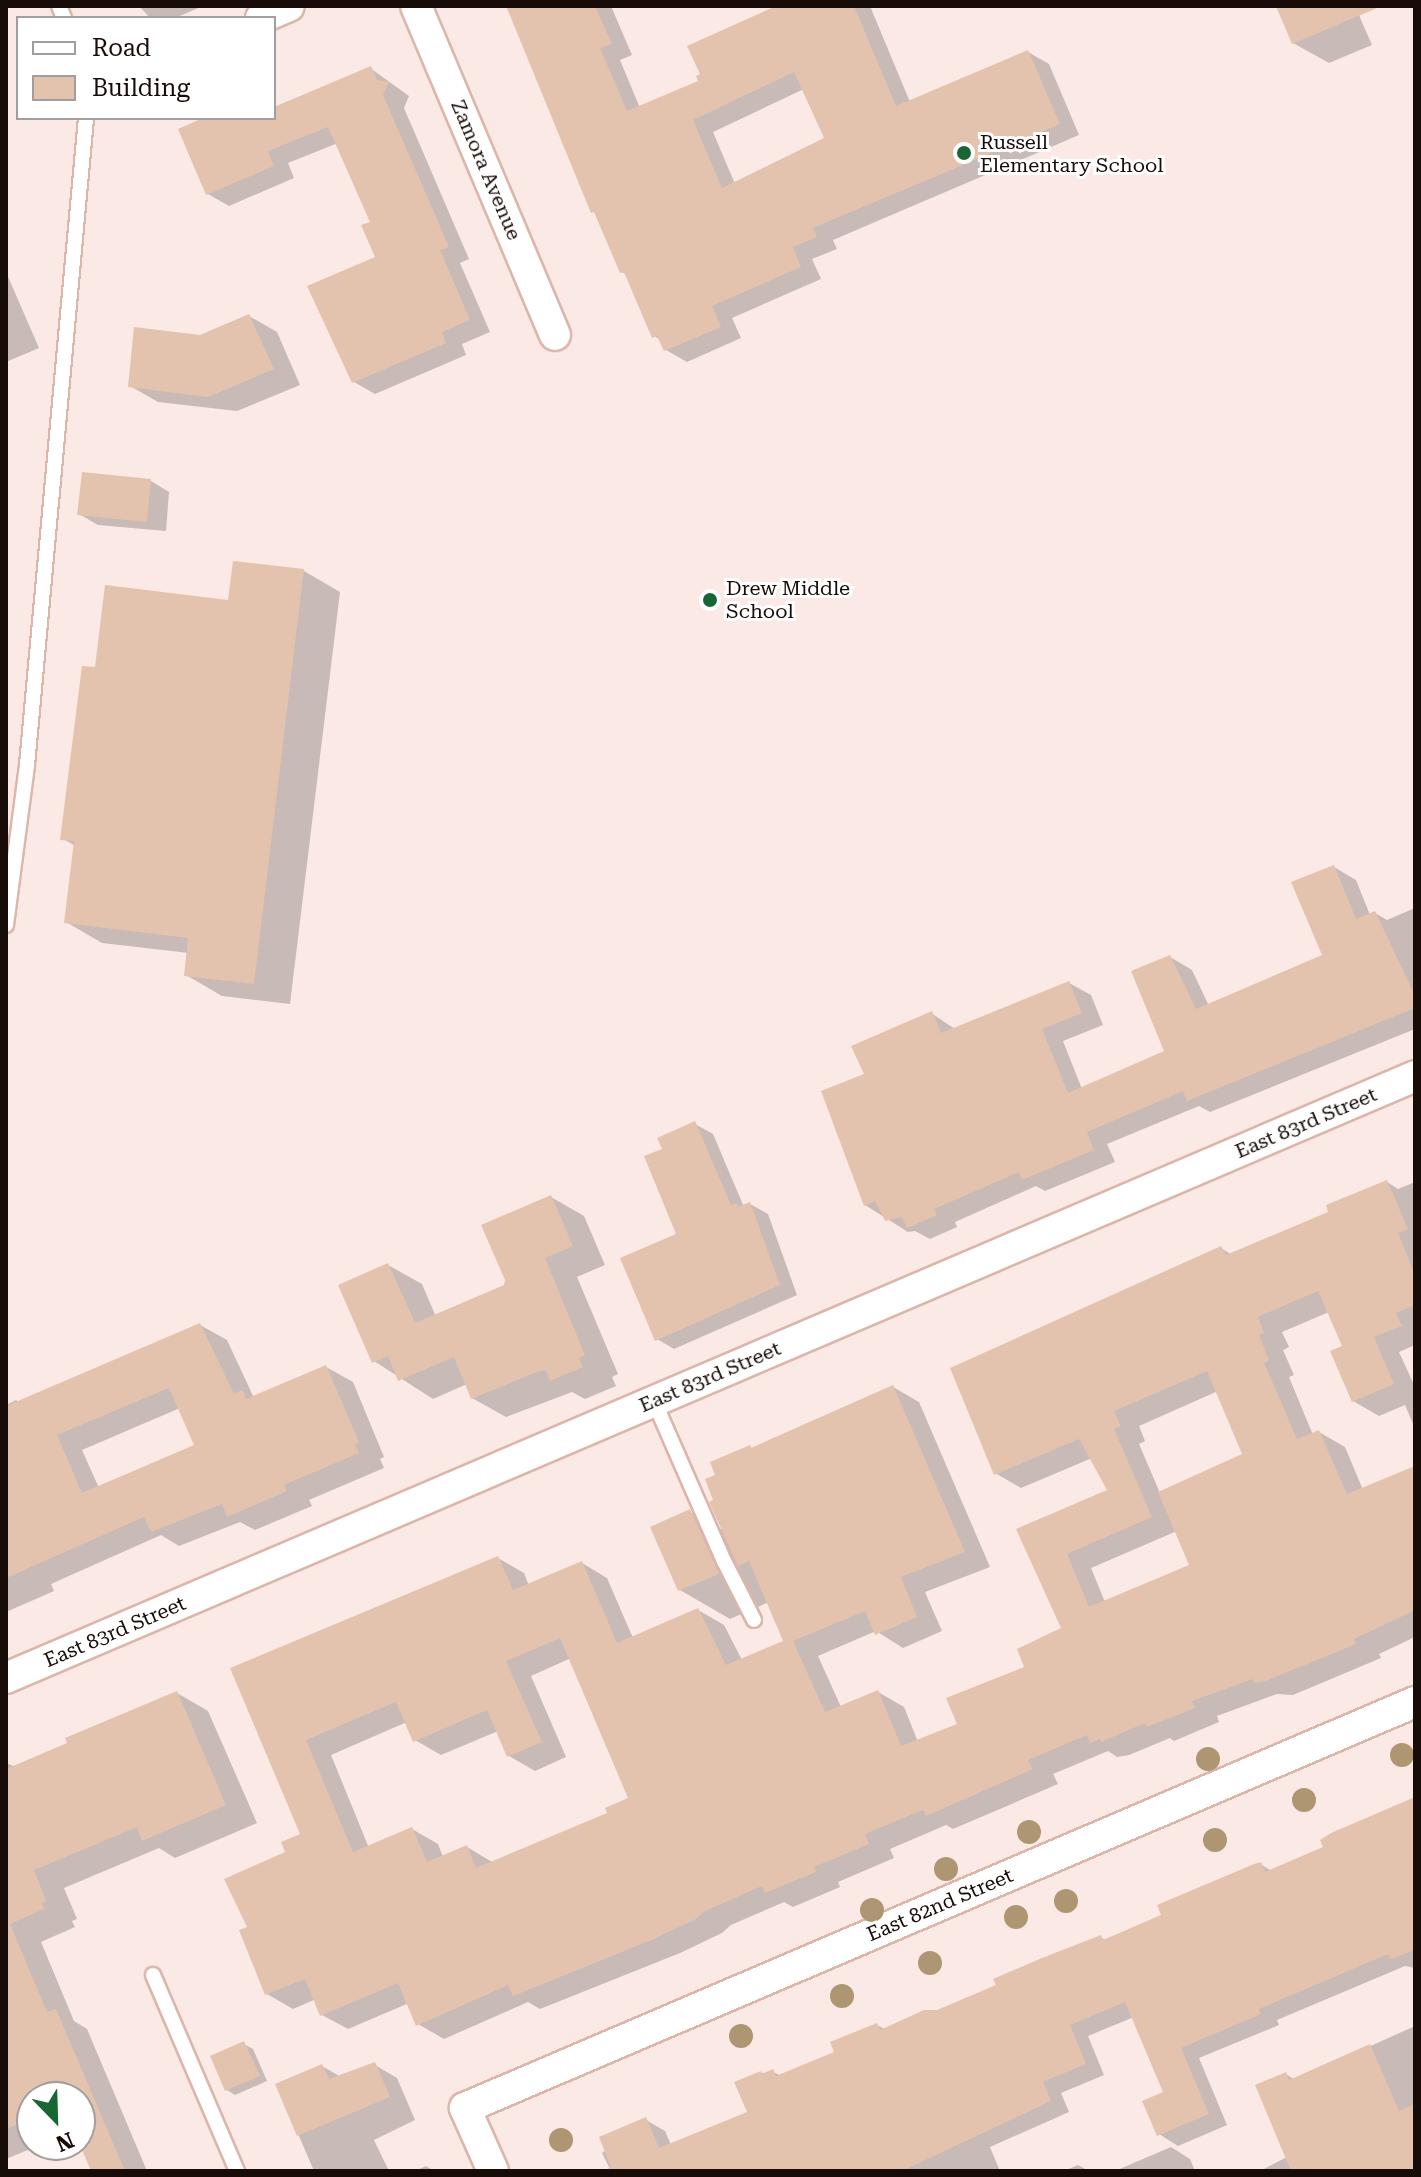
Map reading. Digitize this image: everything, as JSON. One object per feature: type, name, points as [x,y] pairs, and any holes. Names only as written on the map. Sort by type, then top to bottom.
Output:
[{"type":"street","points":[[266,16],[289,6]]},
{"type":"street","name":"Zamora Avenue","points":[[416,6],[555,335]]},
{"type":"street","name":"East 83rd Street","points":[[6,1678],[1415,1076]]},
{"type":"street","name":"East 82nd Street","points":[[493,2171],[465,2108],[1415,1702]]},
{"type":"lane","points":[[6,925],[28,749],[86,120]]},
{"type":"lane","points":[[654,1401],[724,1561],[754,1620]]},
{"type":"lane","points":[[153,1975],[237,2171]]},
{"type":"building","points":[[506,6],[595,6],[612,44],[600,48],[627,111],[698,81],[696,76],[700,74],[687,46],[776,6],[854,6],[896,106],[1028,50],[1060,124],[813,228],[817,237],[793,247],[801,267],[712,306],[721,327],[664,351],[657,336],[652,338],[624,272],[620,273],[594,212],[591,213]],"holes":[[[794,72],[824,138],[722,188],[693,120]]]},
{"type":"building","points":[[1276,6],[1382,6],[1292,44]]},
{"type":"building","points":[[371,66],[377,80],[389,82],[383,95],[449,247],[440,250],[470,320],[442,332],[446,343],[352,383],[307,286],[375,257],[361,225],[370,222],[328,127],[268,151],[274,166],[206,195],[178,129],[198,120],[276,120],[276,106]]},
{"type":"building","points":[[249,314],[274,369],[208,397],[128,387],[134,327],[200,335]]},
{"type":"building","points":[[82,472],[151,479],[147,522],[77,515]]},
{"type":"building","points":[[233,561],[304,569],[254,984],[184,976],[188,938],[64,923],[74,841],[60,840],[82,666],[95,667],[105,585],[228,600]]},
{"type":"building","points":[[1334,865],[1356,919],[1375,911],[1415,996],[1415,1008],[1187,1101],[1183,1091],[1087,1132],[1094,1150],[1022,1180],[1019,1172],[934,1209],[937,1215],[907,1228],[902,1217],[885,1221],[875,1201],[864,1206],[821,1091],[864,1074],[851,1046],[932,1011],[941,1033],[1069,981],[1082,1013],[1042,1029],[1068,1093],[1164,1051],[1131,971],[1170,955],[1196,1009],[1322,955],[1291,882]]},
{"type":"building","points":[[695,1121],[731,1205],[736,1203],[738,1207],[750,1202],[780,1285],[655,1341],[620,1258],[676,1234],[644,1156],[662,1149],[657,1138]]},
{"type":"building","points":[[1387,1180],[1408,1229],[1398,1233],[1415,1275],[1415,1305],[1396,1313],[1402,1326],[1374,1337],[1394,1384],[1352,1402],[1330,1351],[1342,1346],[1318,1291],[1258,1317],[1264,1333],[1259,1335],[1269,1360],[1264,1363],[1297,1439],[1319,1430],[1347,1494],[1415,1466],[1415,1610],[1354,1639],[1356,1644],[1266,1681],[1254,1683],[1253,1679],[1192,1701],[1195,1708],[1147,1727],[1145,1723],[1101,1742],[1100,1739],[1090,1743],[1087,1735],[1028,1760],[1033,1769],[926,1816],[923,1810],[865,1834],[869,1844],[814,1867],[816,1872],[765,1893],[762,1886],[705,1911],[696,1919],[654,1939],[513,1996],[508,1985],[416,2026],[398,1983],[320,2016],[305,1979],[265,1995],[239,1930],[247,1927],[224,1879],[285,1852],[281,1842],[300,1834],[230,1668],[498,1556],[513,1590],[582,1561],[617,1643],[698,1608],[726,1665],[783,1641],[749,1561],[738,1566],[709,1502],[713,1500],[705,1479],[715,1475],[710,1462],[750,1445],[751,1448],[893,1385],[965,1552],[901,1577],[917,1617],[875,1635],[865,1611],[793,1641],[825,1712],[878,1690],[901,1746],[957,1724],[946,1698],[1024,1667],[1017,1649],[1061,1628],[1016,1529],[1107,1490],[1079,1439],[994,1475],[950,1368],[1221,1246],[1226,1255],[1328,1212],[1326,1205]],"holes":[[[1207,1371],[1242,1454],[1158,1492],[1189,1565],[1089,1607],[1067,1554],[1152,1517],[1114,1429],[1121,1426],[1114,1411]],[[560,1638],[628,1798],[605,1808],[607,1813],[476,1868],[467,1845],[427,1862],[412,1827],[353,1852],[306,1740],[396,1702],[413,1742],[487,1710],[507,1757],[542,1742],[506,1661]]]},
{"type":"building","points":[[551,1195],[573,1246],[545,1258],[585,1355],[579,1358],[583,1367],[550,1381],[546,1371],[539,1371],[471,1399],[454,1357],[398,1381],[388,1356],[372,1363],[338,1285],[388,1263],[415,1323],[504,1285],[505,1280],[481,1225]]},
{"type":"building","points":[[200,1323],[234,1394],[243,1390],[246,1399],[326,1365],[359,1442],[355,1444],[359,1453],[284,1485],[287,1491],[227,1517],[222,1504],[151,1532],[144,1517],[6,1578],[6,1406]],"holes":[[[169,1388],[194,1445],[82,1493],[57,1435]]]},
{"type":"building","points":[[690,1509],[719,1574],[678,1591],[650,1527]]},
{"type":"building","points":[[177,1691],[226,1805],[142,1841],[137,1827],[34,1870],[46,1901],[42,1903],[44,1909],[10,1924],[47,2012],[56,2009],[87,2081],[16,2081],[16,2125],[6,2129],[6,1769],[67,1743],[65,1738]]},
{"type":"building","points":[[1415,1797],[1415,1950],[1391,1959],[1388,1954],[1259,2009],[1261,2014],[1181,2048],[1209,2114],[1157,2136],[1142,2101],[1163,2092],[1125,2002],[1070,2025],[1086,2064],[1043,2082],[1051,2101],[902,2171],[604,2171],[611,2167],[599,2137],[646,2117],[659,2148],[747,2112],[734,2082],[773,2069],[776,2076],[834,2052],[830,2042],[877,2023],[880,2030],[924,2010],[937,2010],[996,1985],[993,1979],[1042,1958],[1101,1935],[1103,1940],[1161,1915],[1157,1905],[1254,1864],[1261,1862],[1265,1872],[1323,1847],[1320,1840],[1331,1833]]},
{"type":"building","points":[[244,2041],[260,2076],[225,2091],[210,2056]]},
{"type":"building","points":[[1370,2044],[1399,2111],[1415,2104],[1415,2171],[1291,2171],[1255,2085],[1286,2072],[1289,2080]]},
{"type":"building","points":[[375,2062],[390,2097],[297,2136],[275,2084],[322,2064],[329,2079]]},
{"type":"building","points":[[96,2103],[125,2171],[91,2171],[87,2161],[96,2161]]},
{"type":"place","name":"Russell Elementary School","points":[[964,153]]},
{"type":"place","name":"Drew Middle School","points":[[710,600]]}]
